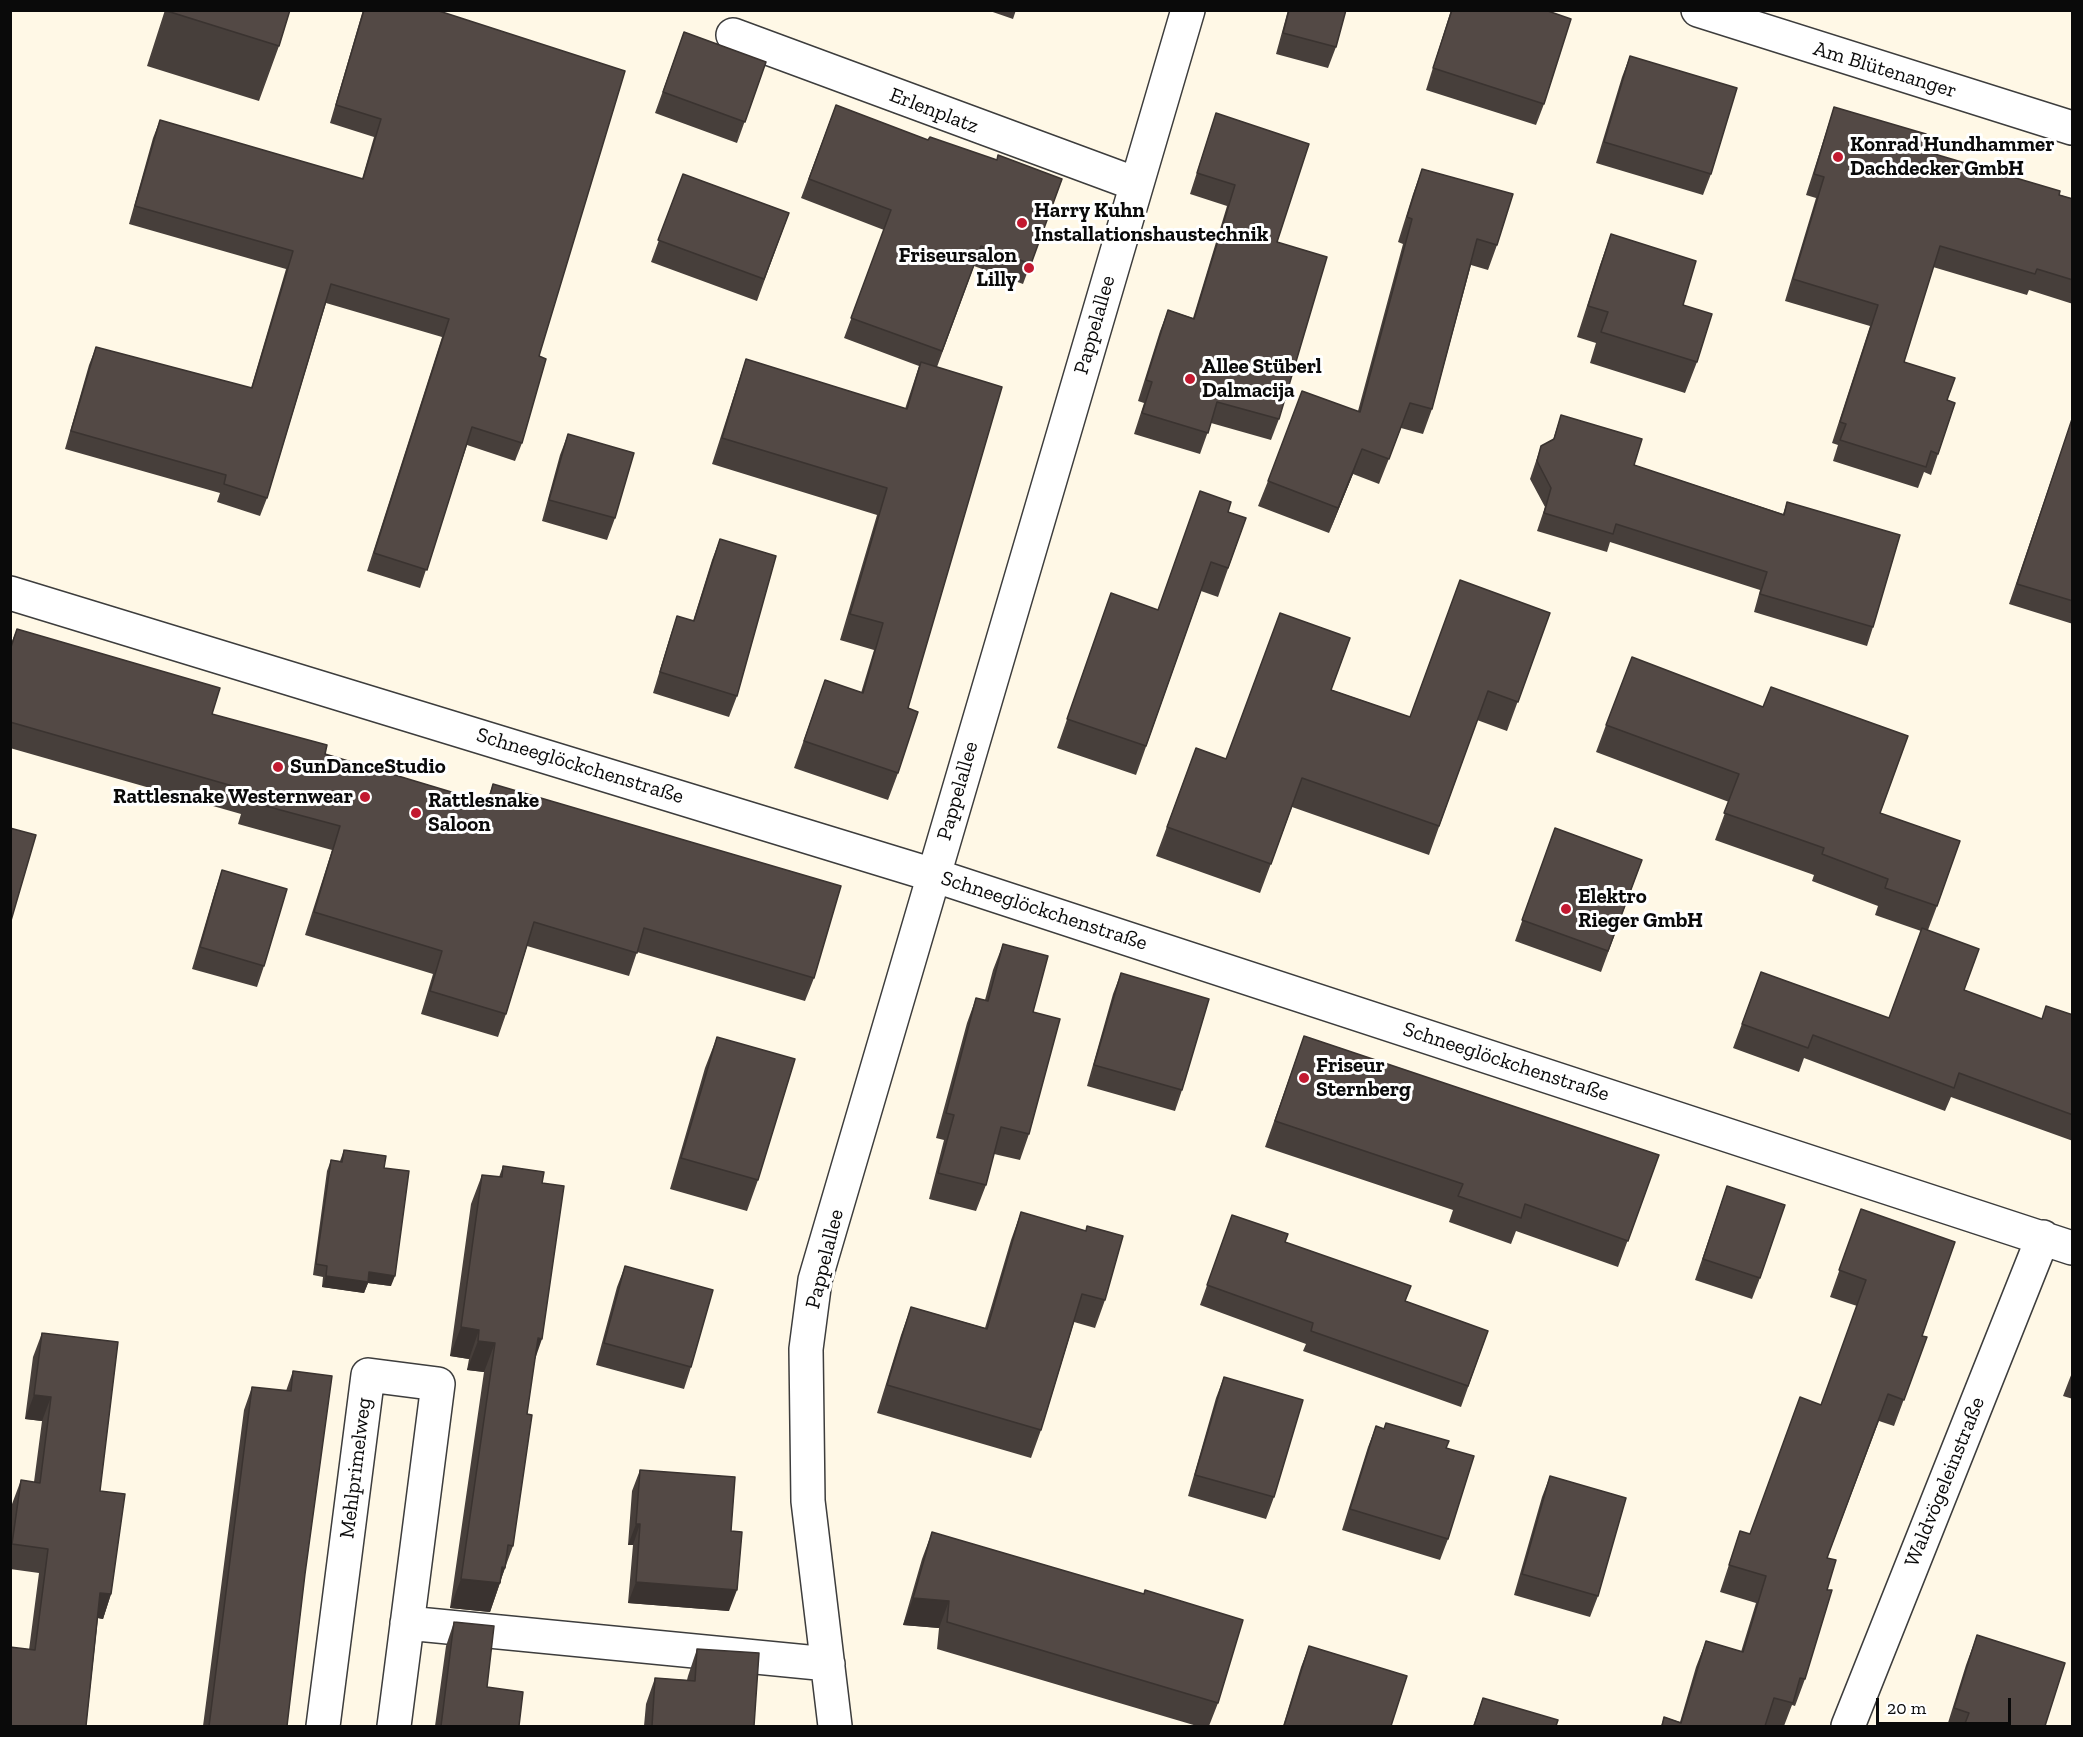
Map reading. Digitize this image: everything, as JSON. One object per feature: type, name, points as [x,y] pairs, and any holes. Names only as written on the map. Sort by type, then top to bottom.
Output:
[{"type":"street","name":"Pappelallee","points":[[836,1726],[808,1501],[806,1349],[815,1280],[1188,10]]},
{"type":"street","name":"Am Blütenanger","points":[[1698,10],[2073,128]]},
{"type":"street","name":"Erlenplatz","points":[[733,35],[1136,184]]},
{"type":"street","name":"Schneeglöckchenstraße","points":[[10,593],[933,875],[2058,1242]]},
{"type":"street","name":"Waldvögeleinstraße","points":[[1848,1726],[2058,1242]]},
{"type":"street","name":"Mehlprimelweg","points":[[323,1726],[368,1375],[438,1384],[394,1726]]},
{"type":"street","points":[[407,1623],[828,1664]]},
{"type":"building","points":[[168,10],[290,10],[279,46]]},
{"type":"building","points":[[364,10],[436,10],[625,71],[539,356],[546,359],[522,443],[472,427],[427,570],[374,553],[449,319],[331,284],[267,498],[224,484],[226,475],[71,431],[96,347],[252,388],[293,251],[135,206],[160,120],[363,179],[381,119],[336,105]]},
{"type":"building","points":[[1289,10],[1346,10],[1336,47],[1283,33]]},
{"type":"building","points":[[1452,10],[1545,10],[1571,19],[1544,104],[1433,68]]},
{"type":"building","points":[[684,32],[766,62],[745,122],[663,92]]},
{"type":"building","points":[[1630,56],[1737,88],[1711,174],[1604,142]]},
{"type":"building","points":[[836,105],[928,140],[930,137],[997,160],[998,155],[1062,179],[1031,264],[981,246],[942,351],[851,318],[891,210],[809,179]]},
{"type":"building","points":[[1834,107],[1926,134],[1921,150],[2060,191],[2059,195],[2073,199],[2073,280],[2037,269],[2035,274],[1940,246],[1904,362],[1955,378],[1947,400],[1955,403],[1938,454],[1931,451],[1926,467],[1840,440],[1846,424],[1840,422],[1878,305],[1793,279],[1824,177],[1814,174]]},
{"type":"building","points":[[1216,113],[1309,144],[1277,242],[1327,257],[1279,419],[1217,402],[1208,433],[1142,413],[1152,382],[1146,380],[1168,310],[1194,319],[1235,185],[1197,173]]},
{"type":"building","points":[[1422,169],[1513,194],[1497,245],[1477,239],[1432,409],[1410,403],[1389,459],[1362,449],[1338,508],[1268,481],[1302,391],[1360,412],[1412,219],[1407,217]]},
{"type":"building","points":[[683,174],[789,213],[764,279],[658,240]]},
{"type":"building","points":[[1611,234],[1696,261],[1683,305],[1712,314],[1697,362],[1601,332],[1608,312],[1588,306]]},
{"type":"building","points":[[746,359],[907,409],[921,362],[1002,387],[908,708],[918,712],[898,773],[804,741],[825,680],[863,693],[883,623],[850,614],[887,488],[722,438]]},
{"type":"building","points":[[1561,415],[1642,439],[1634,465],[1784,515],[1787,502],[1900,535],[1873,627],[1760,594],[1767,572],[1616,524],[1613,534],[1544,513],[1551,488],[1537,461],[1541,446],[1554,439]]},
{"type":"building","points":[[2073,416],[2073,601],[2017,584]]},
{"type":"building","points":[[568,434],[634,453],[615,518],[549,500]]},
{"type":"building","points":[[1200,491],[1231,502],[1228,512],[1246,518],[1228,568],[1211,562],[1146,746],[1067,719],[1111,593],[1158,610]]},
{"type":"building","points":[[720,539],[776,556],[737,696],[660,672],[677,616],[694,621]]},
{"type":"building","points":[[1460,580],[1550,613],[1518,702],[1488,691],[1439,826],[1302,778],[1271,864],[1167,827],[1196,748],[1226,759],[1280,613],[1350,638],[1331,690],[1410,717]]},
{"type":"building","points":[[17,629],[220,688],[212,714],[327,745],[325,754],[488,803],[493,784],[841,886],[814,978],[644,928],[637,953],[534,922],[506,1014],[430,991],[442,951],[314,912],[340,826],[247,801],[250,791],[10,722],[10,650]]},
{"type":"building","points":[[1632,657],[1763,707],[1771,687],[1908,736],[1880,813],[1960,841],[1937,906],[1885,888],[1888,879],[1822,854],[1824,848],[1724,813],[1739,774],[1606,725]]},
{"type":"building","points":[[10,828],[36,835],[10,924]]},
{"type":"building","points":[[1555,828],[1642,860],[1608,951],[1522,920]]},
{"type":"building","points":[[222,870],[287,889],[264,966],[200,947]]},
{"type":"building","points":[[1922,928],[1979,949],[1964,990],[2042,1019],[2046,1006],[2073,1015],[2073,1115],[1959,1073],[1954,1088],[1813,1035],[1808,1048],[1742,1024],[1761,972],[1889,1018]]},
{"type":"building","points":[[1003,944],[1048,956],[1033,1012],[1060,1019],[1029,1134],[1001,1127],[986,1185],[938,1173],[954,1115],[946,1113],[976,998],[988,1001]]},
{"type":"building","points":[[1121,973],[1209,999],[1182,1090],[1094,1065]]},
{"type":"building","points":[[1304,1036],[1659,1155],[1628,1241],[1525,1204],[1521,1218],[1458,1196],[1463,1184],[1275,1121]]},
{"type":"building","points":[[717,1037],[795,1059],[758,1180],[681,1158]]},
{"type":"building","points":[[344,1150],[386,1156],[384,1168],[409,1171],[395,1276],[369,1272],[368,1282],[326,1276],[327,1266],[316,1264],[331,1160],[342,1162]]},
{"type":"building","points":[[503,1166],[544,1172],[542,1183],[564,1186],[542,1339],[538,1338],[527,1414],[532,1415],[513,1546],[508,1545],[505,1568],[502,1567],[500,1583],[461,1579],[495,1343],[478,1341],[479,1330],[461,1327],[482,1175],[502,1177]]},
{"type":"building","points":[[1727,1186],[1785,1205],[1760,1278],[1703,1259]]},
{"type":"building","points":[[1861,1209],[1955,1242],[1922,1336],[1927,1337],[1904,1400],[1888,1394],[1827,1558],[1836,1560],[1827,1590],[1832,1590],[1805,1679],[1800,1678],[1793,1703],[1774,1698],[1765,1726],[1662,1726],[1664,1717],[1681,1723],[1706,1641],[1743,1652],[1766,1576],[1729,1565],[1740,1531],[1750,1534],[1800,1397],[1821,1405],[1866,1280],[1839,1270]]},
{"type":"building","points":[[1021,1212],[1086,1231],[1087,1226],[1123,1236],[1105,1300],[1082,1294],[1041,1430],[887,1385],[911,1307],[987,1329]]},
{"type":"building","points":[[1232,1215],[1288,1234],[1285,1242],[1411,1286],[1405,1301],[1488,1331],[1468,1386],[1311,1331],[1313,1323],[1207,1285]]},
{"type":"building","points":[[625,1266],[713,1290],[691,1367],[604,1343]]},
{"type":"building","points":[[42,1333],[118,1342],[100,1491],[125,1494],[111,1594],[100,1593],[86,1726],[10,1726],[10,1647],[35,1650],[48,1549],[12,1544],[21,1480],[40,1483],[51,1397],[34,1395]]},
{"type":"building","points":[[293,1371],[332,1376],[287,1726],[209,1726],[252,1387],[291,1391]]},
{"type":"building","points":[[1224,1377],[1303,1400],[1274,1497],[1195,1475]]},
{"type":"building","points":[[1386,1423],[1449,1441],[1446,1448],[1474,1456],[1448,1539],[1350,1509],[1376,1426],[1384,1429]]},
{"type":"building","points":[[640,1470],[735,1477],[731,1531],[742,1532],[737,1590],[636,1582],[640,1524],[636,1524]]},
{"type":"building","points":[[1550,1476],[1626,1498],[1598,1596],[1522,1574]]},
{"type":"building","points":[[932,1532],[1144,1594],[1145,1590],[1243,1620],[1218,1703],[947,1622],[949,1601],[913,1598]]},
{"type":"building","points":[[454,1622],[494,1626],[487,1687],[523,1692],[519,1726],[441,1726]]},
{"type":"building","points":[[1977,1635],[2065,1663],[2045,1726],[1964,1726],[1969,1713],[1954,1708]]},
{"type":"building","points":[[1309,1646],[1407,1676],[1391,1726],[1284,1726]]},
{"type":"building","points":[[697,1649],[759,1653],[754,1726],[652,1726],[655,1678],[695,1681]]},
{"type":"building","points":[[1483,1698],[1558,1720],[1556,1726],[1474,1726]]},
{"type":"place","name":"Konrad Hundhammer Dachdecker GmbH","points":[[1838,157]]},
{"type":"place","name":"Harry Kuhn Installationshaustechnik","points":[[1022,223]]},
{"type":"place","name":"Friseursalon Lilly","points":[[1029,268]]},
{"type":"place","name":"Allee Stüberl Dalmacija","points":[[1190,379]]},
{"type":"place","name":"SunDanceStudio","points":[[278,767]]},
{"type":"place","name":"Rattlesnake Westernwear","points":[[365,797]]},
{"type":"place","name":"Rattlesnake Saloon","points":[[416,813]]},
{"type":"place","name":"Elektro Rieger GmbH","points":[[1566,909]]},
{"type":"place","name":"Friseur Sternberg","points":[[1304,1078]]}]
